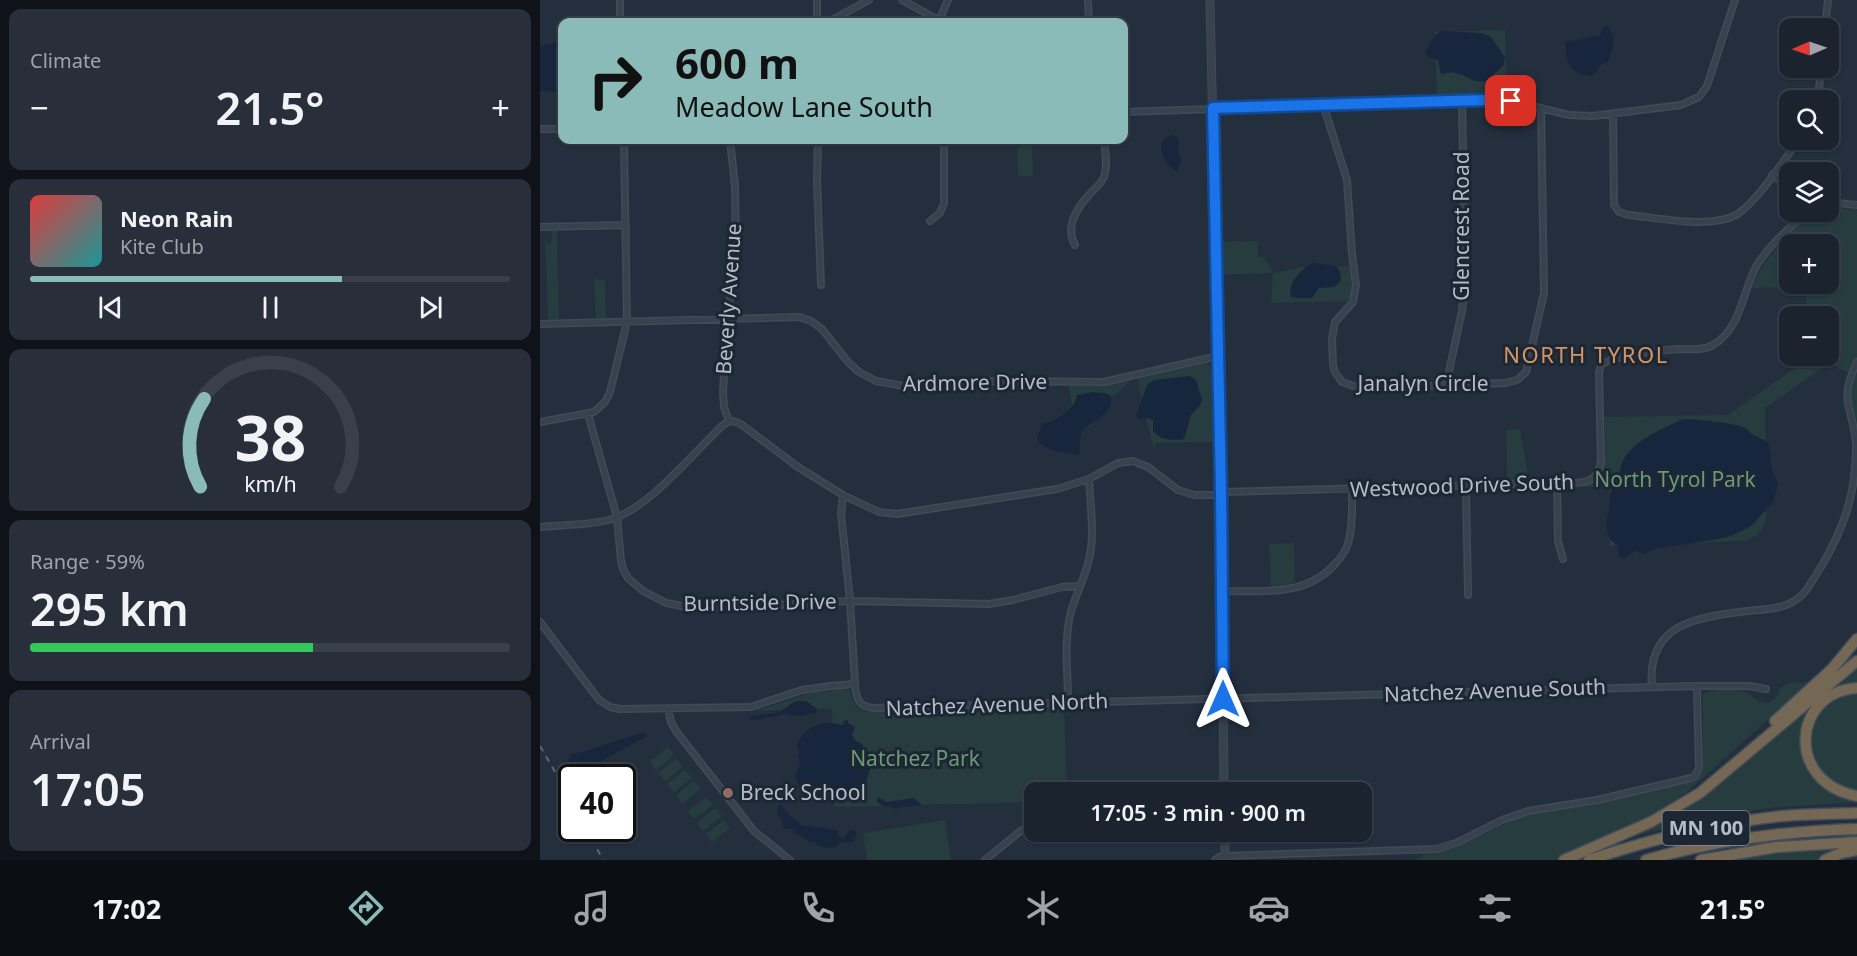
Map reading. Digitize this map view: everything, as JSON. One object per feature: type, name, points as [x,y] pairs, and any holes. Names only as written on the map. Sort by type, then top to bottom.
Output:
[{"type":"highway","points":[[1678,806],[1821,680],[1857,639]]},
{"type":"highway","points":[[1564,860],[1651,822],[1711,784],[1857,661]]},
{"type":"highway","points":[[1857,688],[1835,694],[1819,707],[1810,721],[1805,742],[1809,759],[1817,775],[1833,788],[1857,796]]},
{"type":"highway","name":"MN 100","points":[[1589,860],[1655,840],[1726,824],[1799,815],[1857,813]]},
{"type":"highway","name":"MN 100","points":[[1646,860],[1745,839],[1857,829]]},
{"type":"highway","points":[[1701,860],[1777,847],[1857,842]]},
{"type":"highway","points":[[1825,860],[1841,853],[1857,850]]},
{"type":"street","points":[[620,0],[620,18]]},
{"type":"street","points":[[817,0],[817,18]]},
{"type":"street","points":[[837,18],[869,0]]},
{"type":"street","points":[[902,0],[933,18]]},
{"type":"street","points":[[941,18],[948,0]]},
{"type":"street","points":[[1088,0],[1089,18]]},
{"type":"street","points":[[1210,0],[1221,494],[1224,782]]},
{"type":"street","points":[[1128,112],[1462,100],[1511,101],[1577,116],[1681,105],[1698,97],[1707,86],[1734,0]]},
{"type":"street","points":[[1826,18],[1827,0]]},
{"type":"street","name":"Glencrest Road","points":[[1446,385],[1462,311],[1465,280],[1462,100]]},
{"type":"street","name":"Janalyn Circle","points":[[1323,104],[1347,180],[1356,285],[1353,302],[1338,318],[1334,326],[1332,339],[1335,372],[1342,382],[1359,388],[1512,382],[1522,377],[1528,365],[1544,293],[1541,108]]},
{"type":"street","points":[[1613,114],[1614,204],[1623,214],[1699,222],[1719,221],[1731,217],[1752,201],[1791,150]]},
{"type":"street","points":[[540,129],[558,129]]},
{"type":"street","points":[[540,422],[588,414],[598,409],[608,397],[627,322],[624,144]]},
{"type":"street","name":"Beverly Avenue","points":[[729,421],[723,401],[727,320],[736,257],[735,186],[730,144]]},
{"type":"street","points":[[818,144],[820,285]]},
{"type":"street","points":[[930,221],[940,213],[944,203],[944,144]]},
{"type":"street","points":[[1075,245],[1071,231],[1074,216],[1103,180],[1105,174],[1104,144]]},
{"type":"street","points":[[1772,175],[1779,179]]},
{"type":"street","points":[[1839,203],[1857,205]]},
{"type":"street","name":"Westwood Drive South","points":[[1089,479],[1118,464],[1133,461],[1148,466],[1178,490],[1194,495],[1584,482],[1592,479],[1598,472],[1600,461],[1599,373],[1601,365],[1638,354],[1704,348],[1718,342],[1727,333],[1740,310],[1751,276],[1761,259],[1797,222]]},
{"type":"street","points":[[540,227],[626,225]]},
{"type":"street","name":"Ardmore Drive","points":[[540,324],[804,318],[822,328],[848,362],[859,372],[876,381],[903,386],[998,381],[1104,382],[1218,357]]},
{"type":"street","points":[[1652,687],[1652,668],[1656,652],[1665,637],[1675,629],[1706,617],[1782,607],[1798,598],[1808,588],[1840,533],[1851,502],[1856,465],[1856,444],[1846,395],[1849,380],[1857,362]]},
{"type":"street","name":"Burntside Drive","points":[[588,414],[617,517],[623,570],[628,578],[643,591],[666,603],[691,608],[850,601],[989,604],[1062,587],[1079,586]]},
{"type":"street","points":[[540,527],[609,520],[635,507],[662,486],[717,430],[729,421],[742,425],[798,468],[843,495],[879,512],[897,514],[1057,489],[1089,479],[1091,550],[1067,632],[1068,703]]},
{"type":"street","points":[[1557,483],[1558,541],[1563,559]]},
{"type":"street","points":[[1467,486],[1468,594]]},
{"type":"street","points":[[1222,591],[1291,589],[1309,584],[1323,576],[1341,557],[1348,544],[1352,489]]},
{"type":"street","points":[[540,622],[596,696],[610,707],[627,710],[751,707],[802,690],[855,684],[841,513],[843,495]]},
{"type":"street","name":"Natchez Avenue North","points":[[855,684],[859,703],[868,708],[1223,699]]},
{"type":"street","points":[[1215,860],[1219,857],[1437,849],[1456,843],[1519,813],[1598,800],[1686,780],[1695,776],[1699,768],[1697,686]]},
{"type":"street","name":"Natchez Avenue South","points":[[1223,699],[1697,686],[1749,686],[1766,689]]},
{"type":"street","points":[[668,709],[676,731],[749,825],[763,840],[790,860]]},
{"type":"street","points":[[985,860],[1024,829]]},
{"type":"street","points":[[1225,842],[1225,858]]},
{"type":"green space","points":[[1505,30],[1507,96],[1437,98],[1435,32]]},
{"type":"green space","points":[[1017,144],[1032,144],[1033,176],[1018,176]]},
{"type":"green space","name":"North Tyrol Park","points":[[1839,208],[1857,210],[1857,425],[1850,396],[1854,376],[1835,366],[1839,366],[1839,306],[1807,306],[1806,294],[1839,294],[1839,234],[1790,234],[1803,222],[1839,222]]},
{"type":"green space","points":[[557,230],[559,320],[548,320],[545,232],[548,244],[552,241],[552,231]]},
{"type":"green space","points":[[1258,241],[1258,257],[1263,257],[1274,273],[1303,267],[1349,266],[1352,288],[1349,301],[1271,303],[1273,273],[1221,275],[1220,242]]},
{"type":"green space","name":"North Tyrol Park","points":[[1779,246],[1779,288],[1752,288],[1763,266]]},
{"type":"green space","points":[[594,279],[605,280],[606,319],[596,319]]},
{"type":"green space","points":[[1206,363],[1213,368],[1214,372],[1216,442],[1156,443],[1154,451],[1137,379]]},
{"type":"green space","name":"North Tyrol Park","points":[[1798,366],[1835,366],[1824,367],[1765,408],[1766,518],[1758,534],[1742,541],[1610,546],[1609,487],[1584,487],[1599,476],[1603,467],[1605,458],[1604,417],[1728,415]]},
{"type":"green space","points":[[1130,381],[1076,430],[1069,386],[1107,385]]},
{"type":"green space","points":[[1520,429],[1529,480],[1507,481],[1506,430]]},
{"type":"green space","points":[[1294,543],[1295,582],[1289,586],[1271,587],[1269,544]]},
{"type":"green space","points":[[1857,666],[1857,685],[1811,712],[1808,767],[1857,799],[1857,802],[1768,808],[1630,837],[1629,835],[1653,824]]},
{"type":"green space","points":[[1810,682],[1686,793],[1641,821],[1581,847],[1580,850],[1556,860],[1417,860],[1424,854],[1454,848],[1524,815],[1596,804],[1695,780],[1703,769],[1703,694],[1716,690],[1738,690],[1767,703],[1773,700],[1780,688],[1789,683]]},
{"type":"green space","name":"Natchez Park","points":[[845,689],[850,691],[858,708],[869,712],[1064,707],[1067,782],[1024,782],[1024,802],[834,807],[832,709],[756,711],[810,693]]},
{"type":"green space","points":[[1857,691],[1857,792],[1846,790],[1817,770],[1809,740],[1817,713],[1836,698]]},
{"type":"green space","points":[[668,747],[674,755],[656,770],[650,762]]},
{"type":"green space","points":[[677,758],[683,767],[665,781],[658,773]]},
{"type":"green space","points":[[685,770],[692,778],[674,792],[667,784]]},
{"type":"green space","points":[[694,781],[701,789],[682,804],[676,795]]},
{"type":"green space","points":[[706,797],[713,805],[694,819],[688,811]]},
{"type":"green space","points":[[715,808],[722,816],[703,831],[697,823]]},
{"type":"green space","points":[[724,820],[730,828],[712,842],[706,834]]},
{"type":"green space","points":[[945,820],[951,860],[867,860],[863,833]]},
{"type":"green space","points":[[1843,848],[1820,860],[1727,860],[1790,851]]},
{"type":"water","points":[[1606,25],[1613,38],[1613,48],[1608,62],[1602,64],[1592,76],[1574,70],[1568,61],[1566,42],[1601,35]]},
{"type":"water","points":[[1442,31],[1480,33],[1490,36],[1505,57],[1503,66],[1490,80],[1484,81],[1475,81],[1456,73],[1441,74],[1438,60],[1425,54],[1434,37]]},
{"type":"water","points":[[558,42],[558,92],[540,91],[540,46]]},
{"type":"water","points":[[1172,135],[1177,137],[1179,143],[1177,149],[1181,160],[1177,171],[1164,158],[1161,147],[1166,137]]},
{"type":"water","points":[[1313,263],[1336,266],[1340,271],[1341,281],[1334,287],[1319,288],[1312,298],[1291,297],[1291,287],[1296,277]]},
{"type":"water","points":[[1189,376],[1196,380],[1202,400],[1191,415],[1184,439],[1163,438],[1153,431],[1153,420],[1147,418],[1142,420],[1136,416],[1147,385],[1155,380]]},
{"type":"water","points":[[1093,392],[1111,396],[1111,402],[1105,412],[1081,432],[1078,455],[1055,451],[1040,443],[1037,439],[1042,424],[1054,420],[1069,410],[1077,395]]},
{"type":"water","points":[[1683,419],[1740,426],[1769,444],[1772,469],[1778,484],[1773,502],[1751,526],[1731,536],[1654,549],[1643,554],[1635,551],[1626,557],[1618,556],[1619,546],[1608,535],[1606,525],[1610,493],[1618,479],[1623,460],[1633,447],[1646,438]]},
{"type":"water","points":[[797,701],[806,701],[817,709],[816,713],[799,716],[785,714],[756,720],[748,718],[773,714]]},
{"type":"water","points":[[848,720],[848,723],[855,727],[852,735],[854,739],[867,749],[868,759],[872,759],[873,768],[870,769],[866,783],[855,789],[850,788],[844,795],[813,799],[799,788],[795,776],[800,764],[798,757],[800,752],[797,747],[800,740],[808,729],[814,726],[828,723],[843,725],[843,721]]},
{"type":"water","points":[[641,733],[646,733],[647,736],[596,764],[571,764],[568,759],[571,754]]},
{"type":"water","points":[[877,797],[887,802],[914,798],[922,805],[903,806],[896,809],[885,807],[877,802]]},
{"type":"water","points":[[778,805],[781,805],[801,825],[836,830],[838,835],[844,839],[849,830],[853,830],[856,832],[855,839],[852,842],[839,843],[836,847],[829,848],[810,842],[791,829],[783,827],[782,820],[777,814]]},
{"type":"railway","points":[[540,746],[558,777]]},
{"type":"railway","points":[[593,842],[603,860]]},
{"type":"place","name":"Breck School","points":[[728,793]]},
{"type":"district","name":"NORTH TYROL","points":[[1586,355]]},
{"type":"route","points":[[1223,699],[1213,108],[1511,101]]}]
